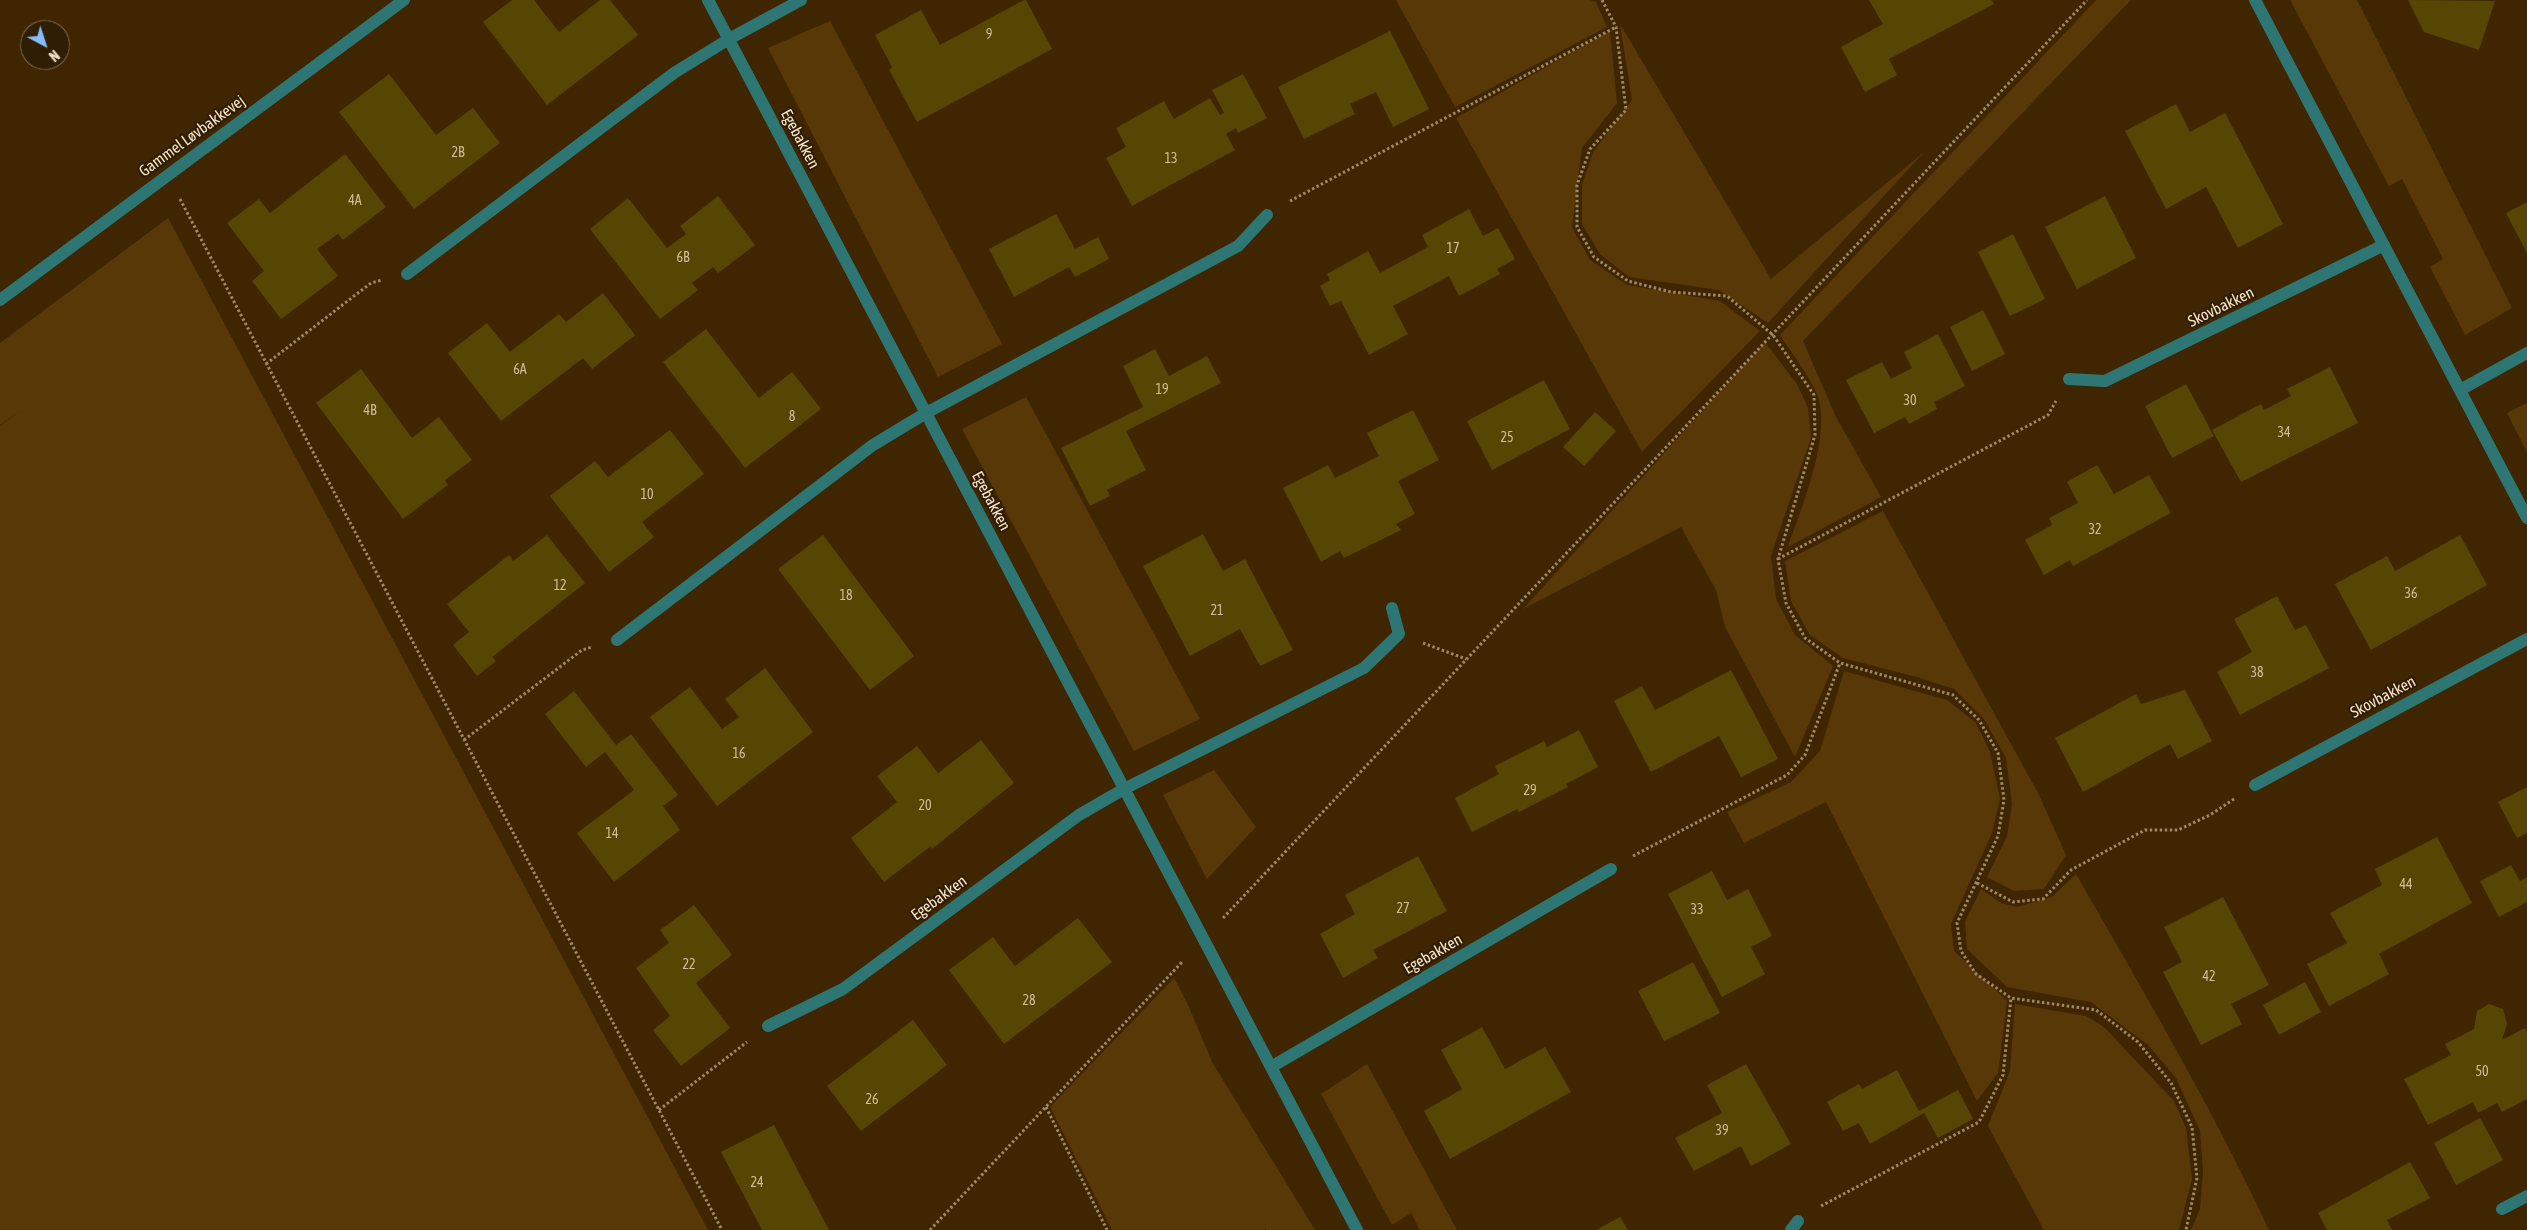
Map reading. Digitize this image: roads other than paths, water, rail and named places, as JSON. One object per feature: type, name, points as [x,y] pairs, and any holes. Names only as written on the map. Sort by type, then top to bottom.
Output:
[{"type":"street","name":"Gammel Løvbakkevej","points":[[0,300],[404,0]]},
{"type":"street","name":"Egebakken","points":[[708,0],[1357,1230]]},
{"type":"street","points":[[407,274],[674,74],[729,38],[801,0]]},
{"type":"street","points":[[2255,0],[2527,518]]},
{"type":"street","points":[[617,640],[873,445],[926,413],[1238,246],[1267,214]]},
{"type":"street","name":"Skovbakken","points":[[2069,379],[2105,381],[2384,245]]},
{"type":"street","points":[[2460,390],[2527,353]]},
{"type":"street","name":"Egebakken","points":[[768,1026],[843,989],[1079,815],[1124,789],[1364,668],[1399,634],[1392,608]]},
{"type":"street","name":"Skovbakken","points":[[2255,785],[2527,639]]},
{"type":"street","name":"Egebakken","points":[[1271,1067],[1611,869]]},
{"type":"street","points":[[2502,1209],[2527,1196]]}]
